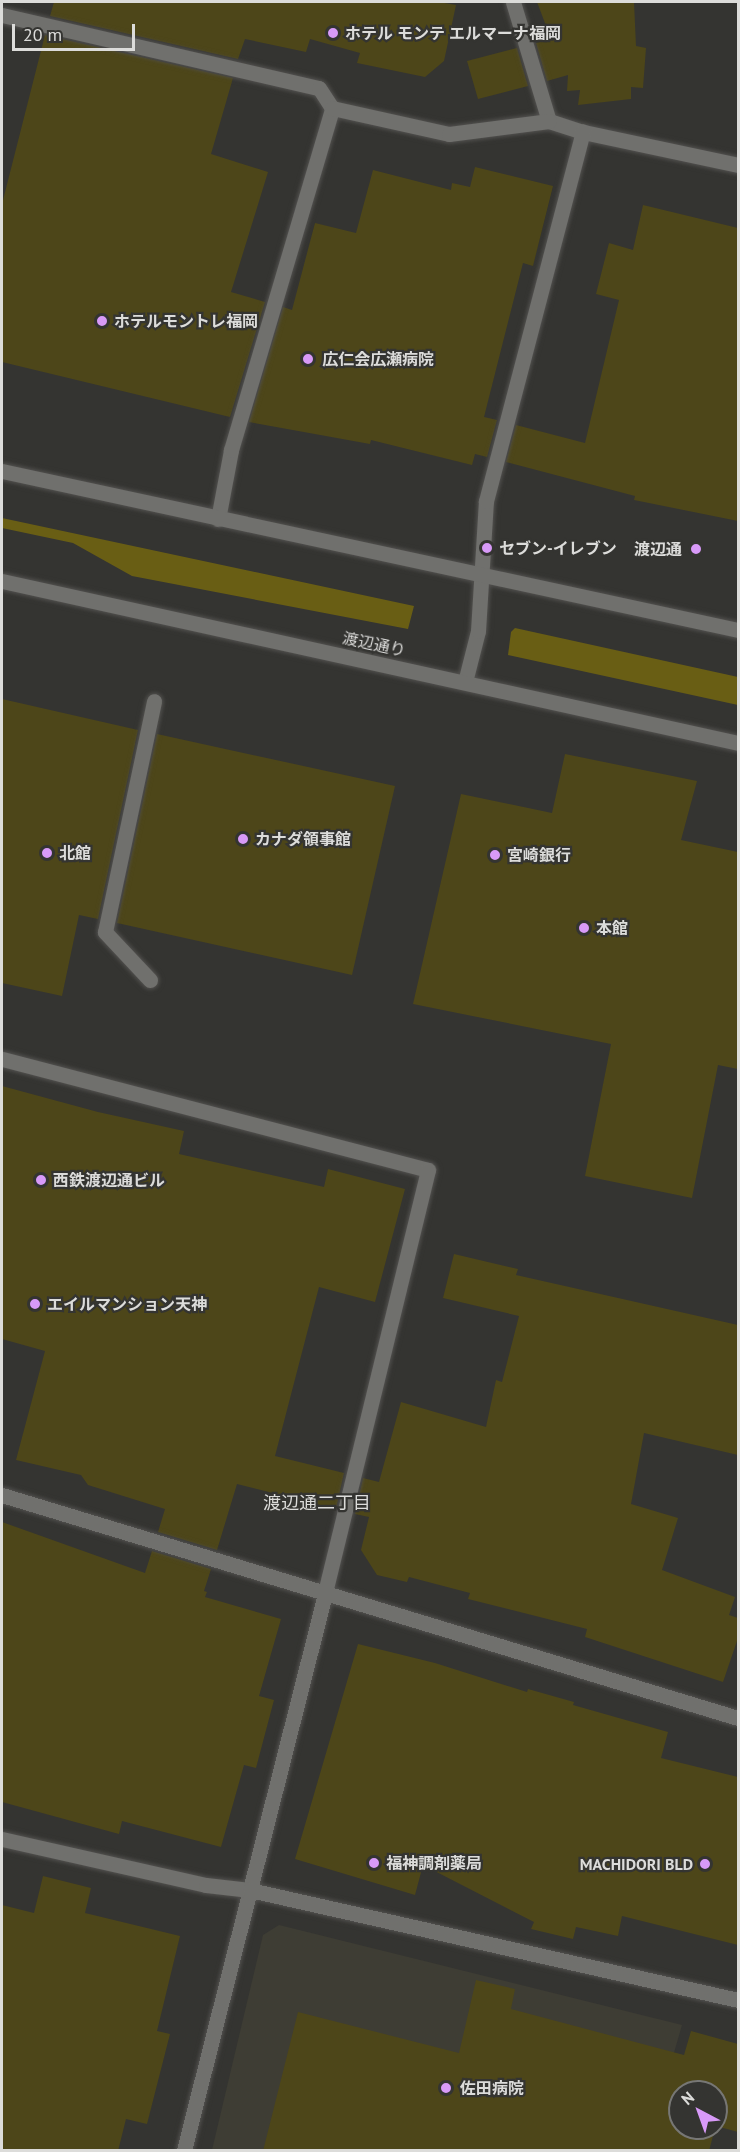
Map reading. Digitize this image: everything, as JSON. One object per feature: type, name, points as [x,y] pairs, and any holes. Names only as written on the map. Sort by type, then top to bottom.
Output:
[{"type":"street","points":[[513,2],[549,121]]},
{"type":"street","points":[[2,15],[319,88],[332,108],[449,134],[549,121],[583,132],[738,165]]},
{"type":"street","points":[[218,519],[231,450],[332,108]]},
{"type":"street","points":[[465,682],[478,631],[486,501],[583,132]]},
{"type":"street","points":[[2,471],[738,630]]},
{"type":"street","name":"渡辺通り","points":[[2,581],[738,743]]},
{"type":"street","points":[[150,980],[105,932],[154,701]]},
{"type":"street","points":[[2,1059],[428,1170],[325,1594],[184,2151]]},
{"type":"street","points":[[2,1495],[738,1718]]},
{"type":"street","points":[[2,1839],[206,1885],[250,1890],[738,2000]]},
{"type":"shaded area","points":[[2,518],[414,606],[408,629],[132,576],[73,543],[2,528]]},
{"type":"shaded area","points":[[515,628],[738,677],[738,705],[508,655],[511,632]]},
{"type":"shaded area","name":"佐田病院","points":[[279,1925],[682,2025],[646,2150],[212,2150],[263,1935]]},
{"type":"building","name":"ホテル モンテ エルマーナ福岡","points":[[54,2],[439,2],[456,5],[444,61],[425,77],[357,63],[360,53],[310,39],[306,52],[245,39],[238,59],[50,16]]},
{"type":"building","points":[[537,2],[634,2],[636,46],[646,48],[643,88],[631,87],[631,99],[578,105],[580,90],[567,91],[568,75],[547,81],[536,43],[551,39]]},
{"type":"building","name":"ホテルモントレ福岡","points":[[45,35],[233,78],[211,154],[268,172],[231,292],[265,302],[230,417],[2,362],[2,204]]},
{"type":"building","points":[[517,48],[528,86],[478,99],[467,61]]},
{"type":"building","points":[[475,167],[553,186],[533,266],[523,263],[484,417],[497,420],[487,457],[475,454],[472,465],[371,440],[370,444],[249,422],[283,307],[292,310],[315,223],[356,233],[373,170],[451,190],[452,183],[470,187]]},
{"type":"building","points":[[643,205],[738,228],[738,521],[634,500],[635,496],[506,462],[516,425],[585,443],[619,300],[596,294],[609,243],[633,250]]},
{"type":"building","name":"北館","points":[[2,699],[138,730],[98,919],[79,915],[62,996],[2,983]]},
{"type":"building","points":[[157,734],[395,786],[352,975],[117,923]]},
{"type":"building","name":"本館","points":[[565,754],[697,781],[681,840],[738,852],[738,1069],[718,1065],[692,1198],[585,1176],[611,1044],[413,1004],[461,794],[552,813]]},
{"type":"building","points":[[2,1086],[98,1112],[184,1131],[179,1154],[324,1187],[328,1169],[405,1189],[375,1302],[319,1287],[275,1456],[344,1473],[336,1509],[237,1484],[217,1550],[158,1532],[165,1509],[88,1485],[81,1475],[16,1460],[45,1351],[2,1339]]},
{"type":"building","points":[[454,1254],[518,1269],[516,1275],[738,1325],[738,1455],[644,1433],[631,1504],[678,1518],[662,1570],[735,1597],[729,1615],[738,1618],[738,1638],[723,1682],[585,1637],[587,1629],[468,1599],[470,1593],[409,1577],[407,1582],[377,1575],[361,1550],[369,1517],[355,1514],[363,1478],[379,1482],[401,1402],[486,1427],[496,1380],[502,1382],[519,1316],[443,1298]]},
{"type":"building","points":[[2,1522],[145,1573],[152,1551],[211,1569],[204,1591],[207,1592],[205,1597],[281,1619],[259,1696],[274,1700],[256,1768],[244,1765],[221,1847],[122,1821],[119,1834],[2,1802]]},
{"type":"building","points":[[358,1644],[435,1663],[527,1692],[528,1689],[574,1702],[573,1705],[668,1732],[661,1758],[738,1777],[738,1945],[622,1916],[618,1936],[576,1927],[573,1939],[531,1929],[534,1922],[423,1865],[415,1895],[295,1859]]},
{"type":"building","points":[[43,1876],[91,1888],[85,1913],[180,1936],[157,2031],[170,2034],[147,2124],[126,2119],[118,2151],[2,2151],[2,1905],[34,1913]]},
{"type":"building","name":"佐田病院","points":[[476,1980],[515,1989],[511,2009],[684,2055],[691,2031],[738,2044],[738,2132],[728,2129],[728,2080],[668,2080],[668,2140],[712,2140],[709,2151],[263,2151],[298,2012],[459,2053]]},
{"type":"place","name":"ホテル モンテ エルマーナ福岡","points":[[333,33]]},
{"type":"place","name":"ホテルモントレ福岡","points":[[102,321]]},
{"type":"place","name":"広仁会広瀬病院","points":[[308,359]]},
{"type":"place","name":"セブン-イレブン","points":[[487,548]]},
{"type":"place","name":"渡辺通","points":[[696,549]]},
{"type":"place","name":"カナダ領事館","points":[[243,839]]},
{"type":"place","name":"北館","points":[[47,853]]},
{"type":"place","name":"宮崎銀行","points":[[495,855]]},
{"type":"place","name":"本館","points":[[584,928]]},
{"type":"place","name":"西鉄渡辺通ビル","points":[[41,1180]]},
{"type":"place","name":"エイルマンション天神","points":[[35,1304]]},
{"type":"place","name":"福神調剤薬局","points":[[374,1863]]},
{"type":"place","name":"MACHIDORI BLD","points":[[705,1864]]},
{"type":"place","name":"佐田病院","points":[[446,2088]]},
{"type":"district","name":"渡辺通二丁目","points":[[317,1503]]}]
